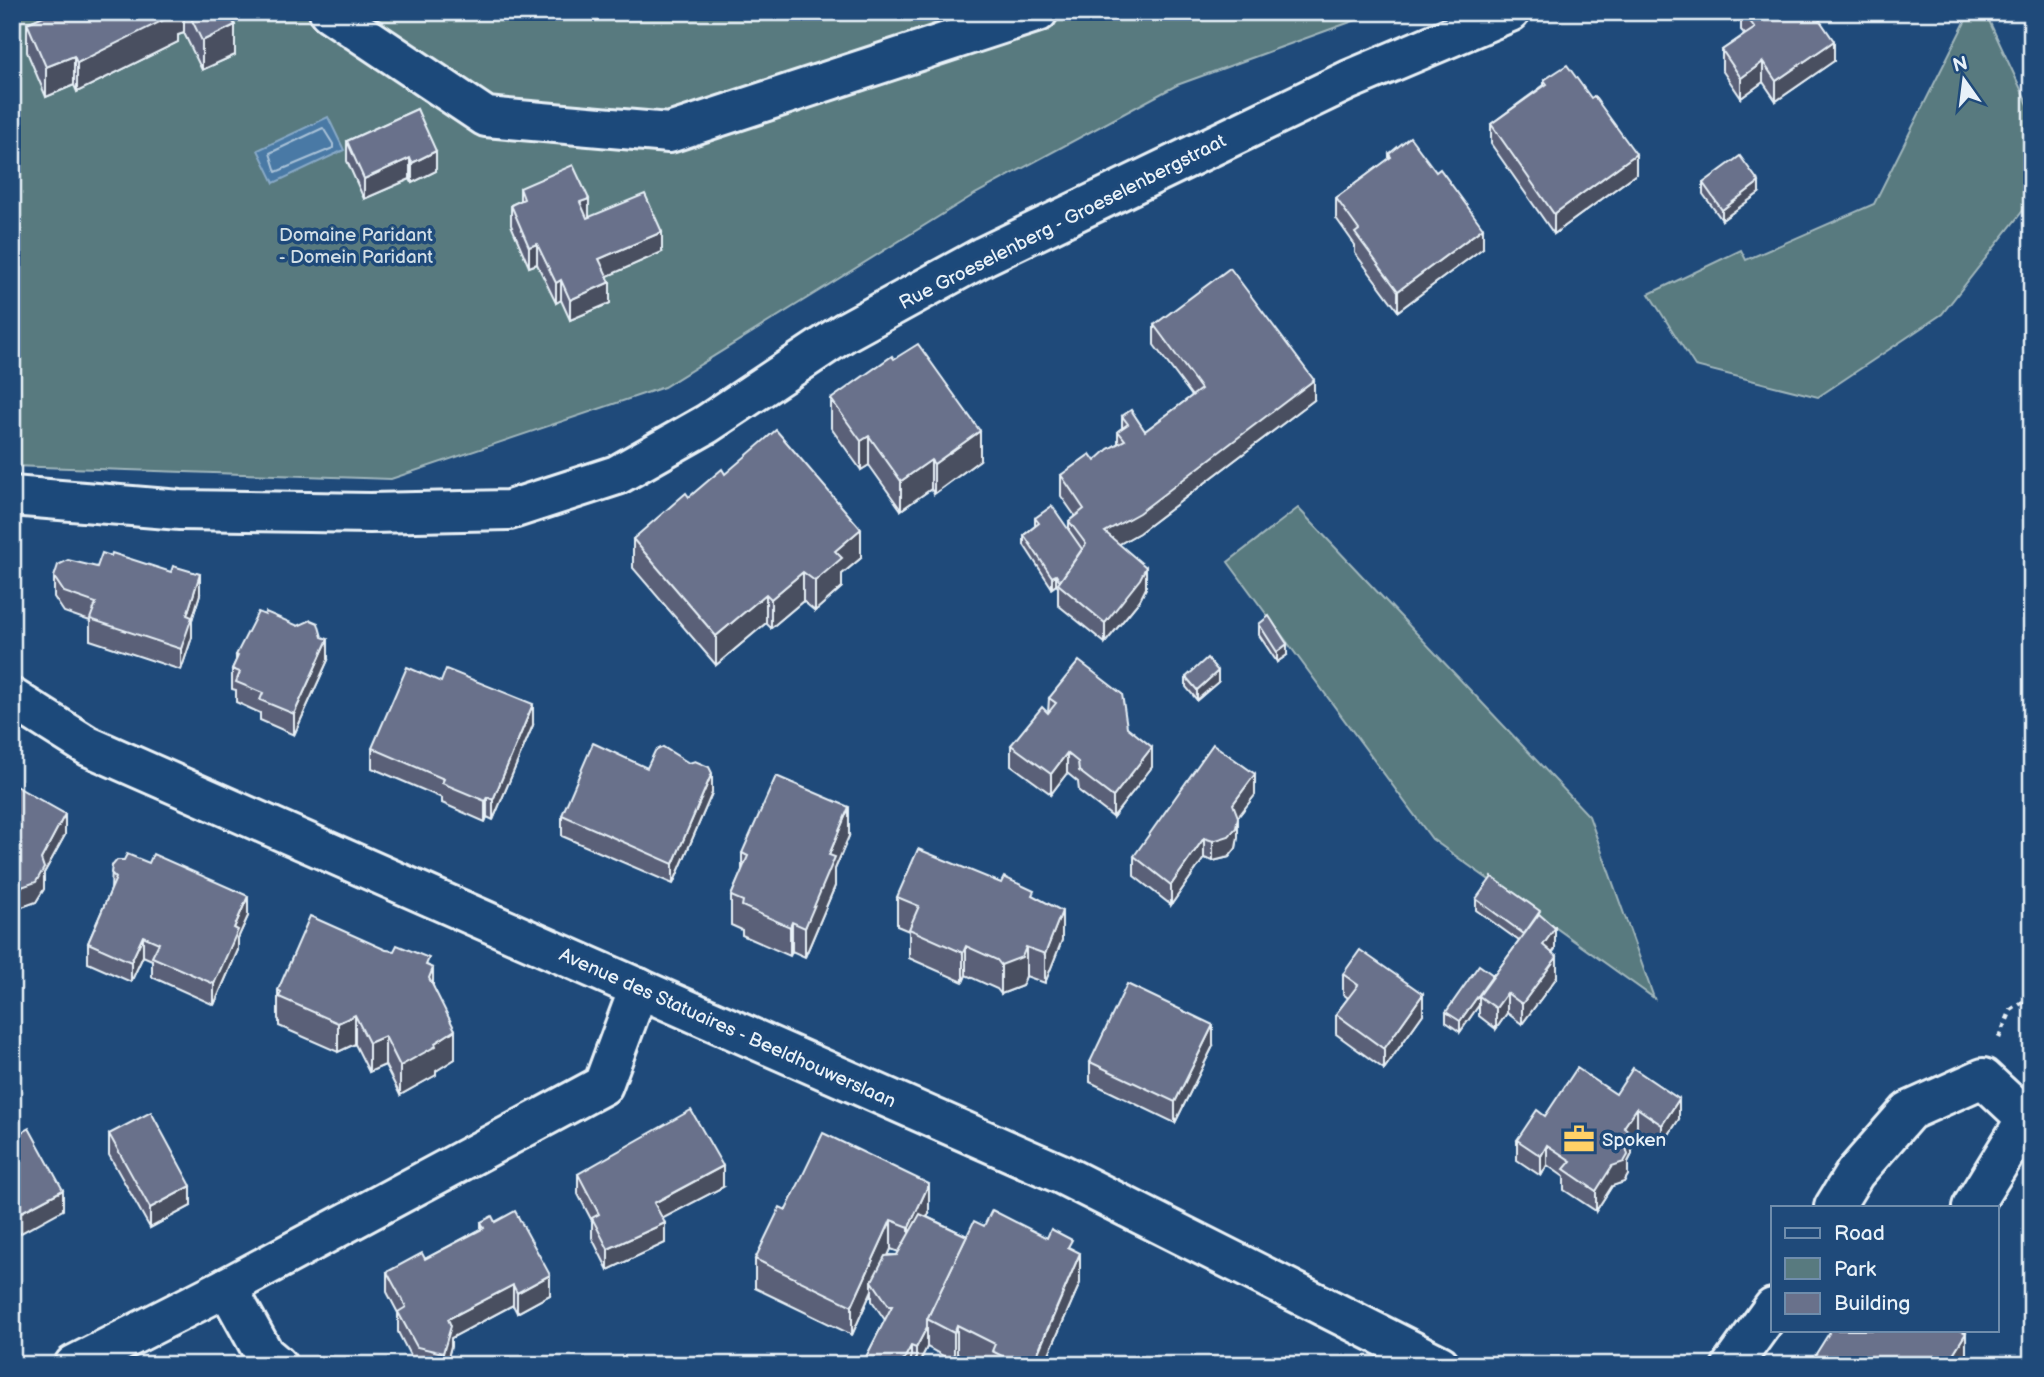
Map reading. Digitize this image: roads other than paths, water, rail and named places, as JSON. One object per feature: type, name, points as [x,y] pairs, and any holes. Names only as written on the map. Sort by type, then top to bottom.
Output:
[{"type":"street","points":[[329,12],[486,117],[669,133],[1038,12]]},
{"type":"street","name":"Rue Groeselenberg - Groeselenbergstraat","points":[[12,496],[180,510],[370,513],[509,509],[617,475],[707,424],[845,332],[984,256],[1349,80],[1510,12]]},
{"type":"street","name":"Avenue des Statuaires - Beeldhouwerslaan","points":[[12,698],[88,746],[1060,1174],[1440,1365]]},
{"type":"street","points":[[74,1365],[227,1287],[603,1085],[639,988]]},
{"type":"street","points":[[1835,1206],[1855,1172],[1909,1111],[1983,1078],[2029,1122],[1973,1206]]},
{"type":"street","points":[[227,1287],[264,1354],[277,1365]]},
{"type":"street","points":[[1732,1365],[1771,1311]]},
{"type":"water","points":[[328,117],[344,150],[274,183],[258,150]]},
{"type":"place","name":"Spoken","points":[[1579,1139]]},
{"type":"park label","name":"Domaine Paridant - Domein Paridant","points":[[356,245]]}]
